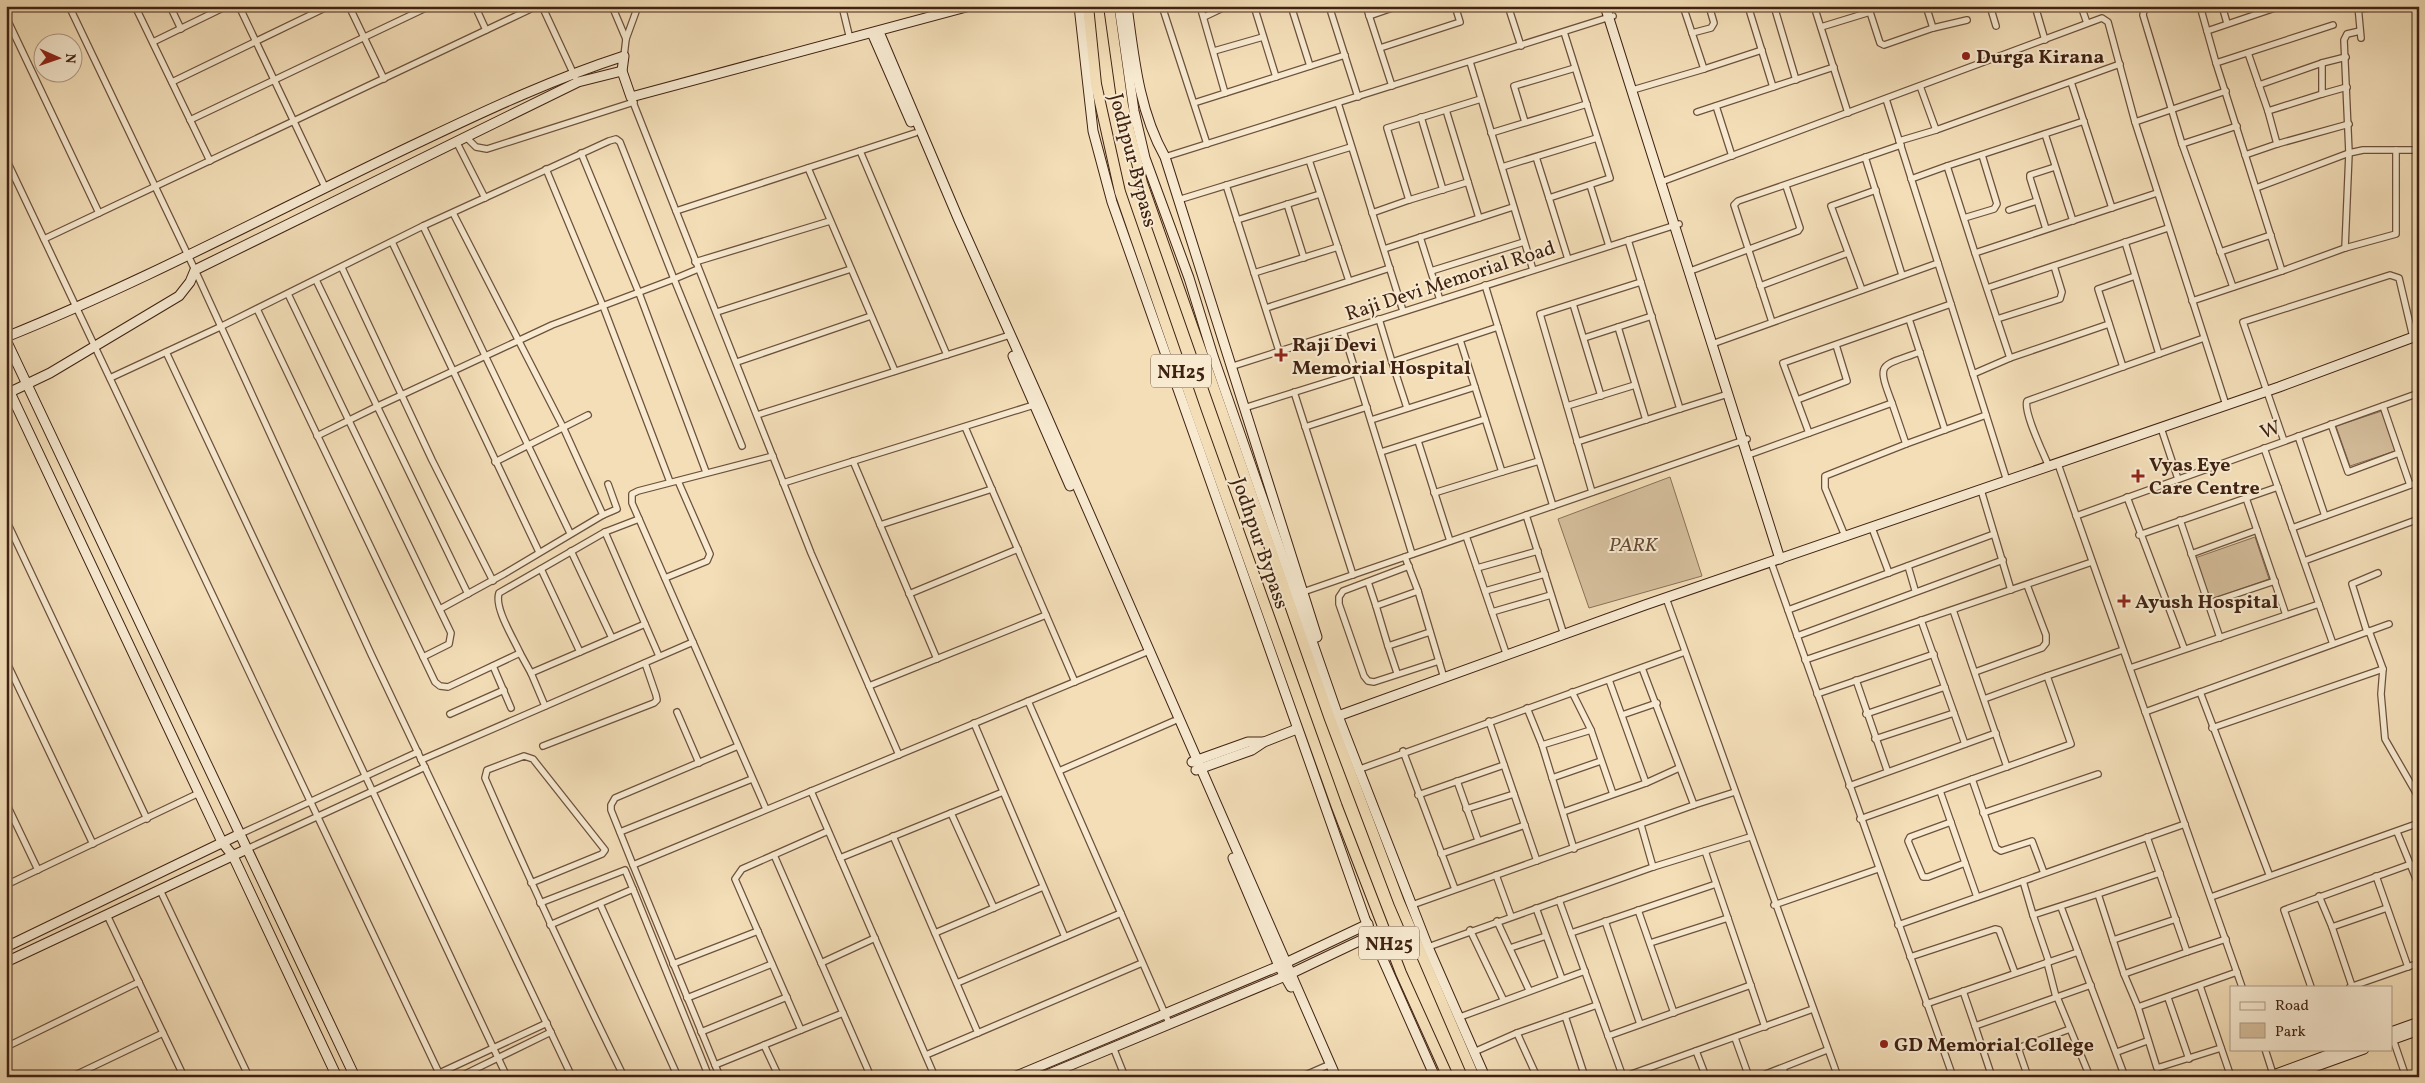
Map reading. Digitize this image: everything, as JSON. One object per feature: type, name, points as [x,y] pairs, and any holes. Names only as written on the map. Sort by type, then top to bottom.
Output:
[{"type":"highway","name":"Jodhpur Bypass","points":[[1088,6],[1096,84],[1120,192],[1197,415],[1337,807],[1401,972],[1448,1077]]},
{"type":"highway","points":[[1109,6],[1125,115],[1142,183],[1360,797],[1406,920],[1474,1077]]},
{"type":"street","points":[[69,6],[186,255],[195,270],[421,760],[572,1077]]},
{"type":"street","points":[[135,6],[210,161]]},
{"type":"street","points":[[170,6],[181,28]]},
{"type":"street","points":[[152,42],[213,9],[227,6]]},
{"type":"street","points":[[240,6],[324,187]]},
{"type":"street","points":[[172,82],[329,6]]},
{"type":"street","points":[[349,6],[384,78]]},
{"type":"street","points":[[190,120],[430,6]]},
{"type":"street","points":[[475,6],[486,30]]},
{"type":"street","points":[[44,239],[536,6]]},
{"type":"street","points":[[542,6],[578,82]]},
{"type":"street","points":[[612,6],[626,39]]},
{"type":"street","points":[[638,6],[626,39],[622,71],[695,262],[737,362],[811,553],[899,754]]},
{"type":"street","points":[[842,6],[850,39]]},
{"type":"street","points":[[466,137],[476,147],[487,149],[633,99],[970,6]]},
{"type":"street","points":[[1079,6],[1093,131],[1112,202],[1372,935],[1435,1077]]},
{"type":"street","points":[[1119,6],[1130,86],[1145,158],[1189,278],[1213,356],[1340,715],[1428,947],[1485,1077]]},
{"type":"street","points":[[1127,6],[1142,104],[1156,141],[1165,157],[1230,367],[1303,592],[1340,715]]},
{"type":"street","points":[[1162,6],[1207,144]]},
{"type":"street","points":[[1200,6],[1225,93]]},
{"type":"street","points":[[1204,17],[1227,6]]},
{"type":"street","points":[[1254,6],[1276,77]]},
{"type":"street","points":[[1291,6],[1310,66]]},
{"type":"street","points":[[1330,6],[1358,97]]},
{"type":"street","points":[[1366,6],[1392,86]]},
{"type":"street","points":[[1370,16],[1398,6]]},
{"type":"street","points":[[1380,48],[1460,22],[1455,6]]},
{"type":"street","points":[[1508,6],[1521,46]]},
{"type":"street","points":[[1605,6],[1611,17],[1636,89],[1663,182]]},
{"type":"street","points":[[1610,6],[1611,17],[1745,440],[1779,559]]},
{"type":"street","points":[[1682,6],[1704,69]]},
{"type":"street","points":[[1692,33],[1711,28],[1714,23],[1710,6]]},
{"type":"street","points":[[1748,6],[1773,87]]},
{"type":"street","points":[[1774,6],[1796,80]]},
{"type":"street","points":[[1814,6],[1848,113]]},
{"type":"street","points":[[1926,6],[1934,28]]},
{"type":"street","points":[[1990,6],[1996,26]]},
{"type":"street","points":[[2035,6],[2045,40]]},
{"type":"street","points":[[2081,6],[2087,23]]},
{"type":"street","points":[[2145,6],[2143,15],[2171,112],[2233,287]]},
{"type":"street","points":[[2200,6],[2216,63],[2282,271]]},
{"type":"street","points":[[2222,6],[2227,23]]},
{"type":"street","points":[[2206,30],[2281,6]]},
{"type":"street","points":[[2361,38],[2358,8],[2389,6]]},
{"type":"street","points":[[1821,27],[1869,9],[1880,43],[1884,45],[1934,28],[1967,20]]},
{"type":"street","points":[[6,17],[99,213]]},
{"type":"street","points":[[1165,157],[1611,17]]},
{"type":"street","points":[[1663,182],[2102,18],[2108,22],[2135,122],[2226,405]]},
{"type":"street","points":[[2216,63],[2334,25]]},
{"type":"street","points":[[2345,248],[2349,124],[2344,38],[2347,34],[2360,31]]},
{"type":"street","points":[[1549,198],[1610,178],[1564,32]]},
{"type":"street","points":[[875,33],[915,133],[1038,404],[1197,765],[1282,965],[1336,1077]]},
{"type":"street","points":[[875,33],[958,218],[1008,336]]},
{"type":"street","points":[[1214,52],[1263,36]]},
{"type":"street","points":[[1636,89],[1762,50]]},
{"type":"street","points":[[2248,53],[2277,144]]},
{"type":"street","points":[[1194,103],[1345,55]]},
{"type":"street","points":[[355,1077],[6,338],[77,308],[324,187],[573,73],[624,56]]},
{"type":"street","points":[[2259,85],[2346,56]]},
{"type":"street","points":[[1470,62],[1532,270]]},
{"type":"street","points":[[2322,63],[2322,94]]},
{"type":"street","points":[[1772,322],[1734,205],[1738,201],[1786,186],[2120,64]]},
{"type":"street","points":[[1697,112],[1834,67]]},
{"type":"street","points":[[1525,122],[1514,86],[1576,68]]},
{"type":"street","points":[[337,1077],[233,856],[222,842],[8,390],[27,385],[179,296],[190,282],[195,270],[578,82],[622,71]]},
{"type":"street","points":[[2071,82],[2112,208]]},
{"type":"street","points":[[1920,86],[1936,130]]},
{"type":"street","points":[[2268,111],[2348,87]]},
{"type":"street","points":[[2135,122],[2171,112],[2226,91]]},
{"type":"street","points":[[1409,200],[1387,128],[1481,99]]},
{"type":"street","points":[[1886,99],[2006,482]]},
{"type":"street","points":[[1338,103],[1403,311]]},
{"type":"street","points":[[1491,133],[1587,104]]},
{"type":"street","points":[[1716,106],[1732,156]]},
{"type":"street","points":[[1446,110],[1479,218]]},
{"type":"street","points":[[1421,118],[1443,190]]},
{"type":"street","points":[[1911,180],[1947,166],[2084,121]]},
{"type":"street","points":[[2246,155],[2277,144],[2349,124]]},
{"type":"street","points":[[2182,144],[2237,126]]},
{"type":"street","points":[[676,211],[915,133]]},
{"type":"street","points":[[2045,134],[2072,221]]},
{"type":"street","points":[[1502,167],[1598,138]]},
{"type":"street","points":[[110,378],[342,268],[423,226],[581,153],[616,139],[620,142],[742,446]]},
{"type":"street","points":[[456,141],[485,198]]},
{"type":"street","points":[[1178,200],[1351,146]]},
{"type":"street","points":[[2256,188],[2349,153],[2363,150],[2419,150]]},
{"type":"street","points":[[2192,300],[2282,271],[2345,248],[2396,234],[2396,150]]},
{"type":"street","points":[[860,151],[946,355]]},
{"type":"street","points":[[581,153],[639,293],[706,472]]},
{"type":"street","points":[[1964,218],[1994,209],[1997,204],[1982,155]]},
{"type":"street","points":[[1536,157],[1568,259]]},
{"type":"street","points":[[1865,157],[1902,275]]},
{"type":"street","points":[[6,159],[439,1073]]},
{"type":"street","points":[[1309,160],[1349,281]]},
{"type":"street","points":[[1947,166],[2010,358]]},
{"type":"street","points":[[2046,229],[2031,185],[2030,175],[2055,167]]},
{"type":"street","points":[[808,168],[895,371]]},
{"type":"street","points":[[546,169],[603,306],[670,482]]},
{"type":"street","points":[[1372,213],[1468,182]]},
{"type":"street","points":[[1226,185],[1280,351]]},
{"type":"street","points":[[1590,185],[1609,246]]},
{"type":"street","points":[[1693,270],[1798,231],[1800,228],[1786,186]]},
{"type":"street","points":[[1862,290],[1831,206],[1876,190]]},
{"type":"street","points":[[1975,253],[2157,193]]},
{"type":"street","points":[[1237,220],[1320,194]]},
{"type":"street","points":[[2009,210],[2036,201]]},
{"type":"street","points":[[1287,204],[1304,258]]},
{"type":"street","points":[[1384,249],[1513,206]]},
{"type":"street","points":[[452,213],[563,427],[603,515]]},
{"type":"street","points":[[695,262],[830,221]]},
{"type":"street","points":[[1677,225],[1693,270],[1728,394],[1751,454],[1779,559],[1788,610],[1860,819],[1953,1077]]},
{"type":"street","name":"Raji Devi Memorial Road","points":[[1230,367],[1677,225]]},
{"type":"street","points":[[423,226],[526,445],[570,533]]},
{"type":"street","points":[[1986,288],[2168,228]]},
{"type":"street","points":[[2220,252],[2271,235]]},
{"type":"street","points":[[1420,237],[1440,300]]},
{"type":"street","points":[[1628,240],[1680,410]]},
{"type":"street","points":[[392,242],[539,552]]},
{"type":"street","points":[[1431,271],[1524,242]]},
{"type":"street","points":[[2125,242],[2160,354]]},
{"type":"street","points":[[1254,273],[1338,247]]},
{"type":"street","points":[[1760,286],[1848,253]]},
{"type":"street","points":[[1714,343],[1938,263]]},
{"type":"street","points":[[1997,319],[2060,299],[2062,292],[2054,266]]},
{"type":"street","points":[[342,268],[401,395],[493,581]]},
{"type":"street","points":[[1266,308],[1390,268]]},
{"type":"street","points":[[317,436],[401,395],[455,372],[518,340],[698,269]]},
{"type":"street","points":[[717,312],[851,269]]},
{"type":"street","points":[[1340,715],[1666,598],[2268,391],[2416,336],[2399,278],[2390,275],[2243,322],[2268,391],[2284,441]]},
{"type":"street","points":[[2123,367],[2098,289],[2135,276]]},
{"type":"street","points":[[316,280],[468,594]]},
{"type":"street","points":[[1592,492],[1540,314],[1641,282]]},
{"type":"street","points":[[1485,285],[1553,506]]},
{"type":"street","points":[[288,294],[451,633],[451,640],[444,648],[423,657]]},
{"type":"street","points":[[1573,304],[1601,396]]},
{"type":"street","points":[[1809,433],[1783,363],[1951,304]]},
{"type":"street","points":[[256,309],[435,682],[448,687],[520,653]]},
{"type":"street","points":[[737,362],[871,316]]},
{"type":"street","points":[[1584,338],[1652,316]]},
{"type":"street","points":[[1379,319],[1407,408]]},
{"type":"street","points":[[1909,319],[1945,430]]},
{"type":"street","points":[[1973,374],[2010,358],[2109,324]]},
{"type":"street","points":[[1392,362],[1498,327]]},
{"type":"street","points":[[1618,328],[1646,420]]},
{"type":"street","points":[[1343,331],[1412,554]]},
{"type":"street","points":[[757,415],[1008,336]]},
{"type":"street","points":[[2204,338],[2026,402],[2029,417],[2076,516],[2242,986]]},
{"type":"street","points":[[1460,340],[1502,472]]},
{"type":"street","points":[[1797,400],[1847,380],[1836,345]]},
{"type":"street","points":[[166,352],[507,1077]]},
{"type":"street","points":[[1906,444],[1882,376],[1882,370],[1888,364],[1920,352]]},
{"type":"street","points":[[1244,408],[1356,373]]},
{"type":"street","points":[[1567,406],[1635,385]]},
{"type":"street","points":[[1371,420],[1475,387]]},
{"type":"street","points":[[1294,392],[1353,575]]},
{"type":"street","points":[[1577,442],[1728,394]]},
{"type":"street","name":"W","points":[[2076,516],[2418,394]]},
{"type":"street","points":[[1751,454],[1892,403]]},
{"type":"street","points":[[783,483],[1038,404]]},
{"type":"street","points":[[2383,406],[2410,485]]},
{"type":"street","points":[[1305,427],[1367,407]]},
{"type":"street","points":[[496,462],[588,415]]},
{"type":"street","points":[[1845,536],[1825,488],[1825,476],[1986,415]]},
{"type":"street","points":[[1381,452],[1485,419]]},
{"type":"street","points":[[2331,424],[2348,472],[2399,453]]},
{"type":"street","points":[[965,426],[1075,682]]},
{"type":"street","points":[[2160,428],[2178,479]]},
{"type":"street","points":[[2298,436],[2325,516]]},
{"type":"street","points":[[1303,592],[1745,440]]},
{"type":"street","points":[[1418,441],[1450,542]]},
{"type":"street","points":[[2264,448],[2333,644]]},
{"type":"street","points":[[766,810],[632,503],[632,494],[706,472],[773,456]]},
{"type":"street","points":[[853,461],[937,659]]},
{"type":"street","points":[[1434,492],[1539,461]]},
{"type":"street","points":[[665,578],[707,561],[710,554],[678,481]]},
{"type":"street","points":[[2292,528],[2419,482]]},
{"type":"street","points":[[440,609],[493,581],[570,533],[617,509],[608,484]]},
{"type":"street","points":[[2139,535],[2278,487]]},
{"type":"street","points":[[880,525],[992,489]]},
{"type":"street","points":[[1981,490],[2011,590]]},
{"type":"street","points":[[2127,497],[2139,535],[2184,648]]},
{"type":"street","points":[[2246,498],[2286,615]]},
{"type":"street","points":[[1526,515],[1564,636]]},
{"type":"street","points":[[545,706],[500,611],[497,598],[499,593],[605,532],[639,519]]},
{"type":"street","points":[[2304,561],[2419,519]]},
{"type":"street","points":[[6,520],[146,819]]},
{"type":"street","points":[[2180,520],[2220,638]]},
{"type":"street","points":[[1872,528],[1889,573]]},
{"type":"street","points":[[2191,554],[2257,530]]},
{"type":"street","points":[[605,532],[659,656]]},
{"type":"street","points":[[1788,610],[1994,534]]},
{"type":"street","points":[[1466,536],[1507,656]]},
{"type":"street","points":[[910,594],[1018,549]]},
{"type":"street","points":[[571,551],[612,638]]},
{"type":"street","points":[[1477,568],[1538,551]]},
{"type":"street","points":[[1404,557],[1418,591],[1444,678]]},
{"type":"street","points":[[1797,636],[1915,590],[2003,560]]},
{"type":"street","points":[[1805,660],[2092,562]]},
{"type":"street","points":[[1409,566],[1343,591],[1339,597],[1339,604],[1364,676],[1368,681],[1374,682],[1438,660]]},
{"type":"street","points":[[1908,566],[1915,590]]},
{"type":"street","points":[[541,568],[580,652]]},
{"type":"street","points":[[2378,573],[2352,584],[2383,669],[2381,694],[2385,739],[2419,798]]},
{"type":"street","points":[[1485,591],[1545,574]]},
{"type":"street","points":[[2209,603],[2275,581]]},
{"type":"street","points":[[1368,582],[1396,673]]},
{"type":"street","points":[[1975,672],[2042,648],[2046,643],[2046,635],[2027,584]]},
{"type":"street","points":[[1376,606],[1418,591]]},
{"type":"street","points":[[1492,612],[1551,595]]},
{"type":"street","points":[[1666,598],[1774,905],[1838,1077]]},
{"type":"street","points":[[2130,668],[2184,648],[2220,638],[2319,604]]},
{"type":"street","points":[[1953,610],[2007,767]]},
{"type":"street","points":[[869,686],[1046,615]]},
{"type":"street","points":[[1921,620],[1965,744]]},
{"type":"street","points":[[531,673],[645,624]]},
{"type":"street","points":[[2145,712],[2389,624]]},
{"type":"street","points":[[1388,646],[1430,632]]},
{"type":"street","points":[[421,760],[693,642]]},
{"type":"street","points":[[1984,699],[2123,650]]},
{"type":"street","points":[[1146,652],[1174,721],[1197,765]]},
{"type":"street","points":[[633,864],[1146,652]]},
{"type":"street","points":[[1360,768],[1403,751],[1685,652]]},
{"type":"street","points":[[1817,694],[1934,654]]},
{"type":"street","points":[[6,661],[93,844]]},
{"type":"street","points":[[543,746],[654,703],[657,700],[656,695],[644,663]]},
{"type":"street","points":[[493,666],[511,708]]},
{"type":"street","points":[[1642,668],[1657,703],[1694,805]]},
{"type":"street","points":[[2212,728],[2383,669]]},
{"type":"street","points":[[1860,819],[2071,744],[2047,676]]},
{"type":"street","points":[[1609,680],[1646,783]]},
{"type":"street","points":[[1856,680],[1866,714],[1888,770]]},
{"type":"street","points":[[1866,714],[1944,687]]},
{"type":"street","points":[[450,714],[504,690]]},
{"type":"street","points":[[1572,692],[1591,730],[1613,794]]},
{"type":"street","points":[[2200,692],[2212,728],[2269,874]]},
{"type":"street","points":[[1028,701],[1167,1019]]},
{"type":"street","points":[[1622,715],[1657,703]]},
{"type":"street","points":[[1527,708],[1542,745],[1574,849]]},
{"type":"street","points":[[677,712],[699,763]]},
{"type":"street","points":[[1875,739],[1954,712]]},
{"type":"street","points":[[1059,771],[1174,721]]},
{"type":"street","points":[[1489,721],[1537,861]]},
{"type":"street","points":[[974,724],[1064,937]]},
{"type":"street","points":[[1197,765],[1252,750],[1264,742],[1298,729]]},
{"type":"street","points":[[1542,745],[1591,730]]},
{"type":"street","points":[[1849,786],[1888,770],[1996,733]]},
{"type":"street","points":[[720,1077],[611,810],[611,805],[615,798],[738,746]]},
{"type":"street","points":[[1403,751],[1455,889]]},
{"type":"street","points":[[6,948],[222,842],[418,752]]},
{"type":"street","points":[[531,883],[602,854],[605,850],[533,759],[524,756],[487,770],[485,778],[531,883],[550,925],[624,1077]]},
{"type":"street","points":[[1552,778],[1601,761]]},
{"type":"street","points":[[1418,795],[1504,765]]},
{"type":"street","points":[[6,962],[316,816],[425,767]]},
{"type":"street","points":[[1563,812],[1646,783],[1679,768]]},
{"type":"street","points":[[1983,813],[2098,774]]},
{"type":"street","points":[[620,832],[752,779]]},
{"type":"street","points":[[1972,779],[1998,850],[2001,851],[2032,840],[2044,873]]},
{"type":"street","points":[[1457,781],[1478,840]]},
{"type":"street","points":[[811,791],[935,1077]]},
{"type":"street","points":[[1940,791],[1977,897]]},
{"type":"street","points":[[840,858],[1003,792]]},
{"type":"street","points":[[1412,905],[1735,792]]},
{"type":"street","points":[[6,885],[199,793]]},
{"type":"street","points":[[1466,809],[1514,794]]},
{"type":"street","points":[[6,803],[38,870]]},
{"type":"street","points":[[951,813],[994,908]]},
{"type":"street","points":[[1951,822],[1910,837],[1908,842],[1923,877],[1928,877],[1965,863]]},
{"type":"street","points":[[2211,897],[2269,874],[2419,823]]},
{"type":"street","points":[[1898,925],[2185,824]]},
{"type":"street","points":[[1441,854],[1525,825]]},
{"type":"street","points":[[1641,825],[1653,867]]},
{"type":"street","points":[[801,1030],[735,879],[742,869],[828,831]]},
{"type":"street","points":[[2397,832],[2419,886]]},
{"type":"street","points":[[893,836],[978,1033]]},
{"type":"street","points":[[1428,947],[1470,930],[1750,836]]},
{"type":"street","points":[[2147,837],[2187,952]]},
{"type":"street","points":[[1705,851],[1765,1027]]},
{"type":"street","points":[[774,855],[872,1077]]},
{"type":"street","points":[[2311,986],[2284,910],[2411,864]]},
{"type":"street","points":[[1774,905],[1878,869]]},
{"type":"street","points":[[540,902],[625,870],[708,1077]]},
{"type":"street","points":[[2033,915],[2160,873]]},
{"type":"street","points":[[1496,875],[1511,916]]},
{"type":"street","points":[[2376,876],[2408,967]]},
{"type":"street","points":[[2023,881],[2057,997],[2090,1077]]},
{"type":"street","points":[[1571,933],[1716,884]]},
{"type":"street","points":[[935,933],[1043,887]]},
{"type":"street","points":[[550,925],[633,889]]},
{"type":"street","points":[[160,890],[249,1077]]},
{"type":"street","points":[[2098,894],[2124,974],[2138,1007],[2147,1041],[2157,1068],[2221,1048]]},
{"type":"street","points":[[2319,896],[2332,927],[2351,986],[2419,963]]},
{"type":"street","points":[[1559,900],[1623,1077],[1814,1009]]},
{"type":"street","points":[[600,904],[678,1077]]},
{"type":"street","points":[[2061,907],[2125,1077]]},
{"type":"street","points":[[1536,908],[1562,979]]},
{"type":"street","points":[[2332,927],[2387,908]]},
{"type":"street","points":[[1638,910],[1674,1012]]},
{"type":"street","points":[[956,982],[1121,913]]},
{"type":"street","points":[[107,915],[184,1077]]},
{"type":"street","points":[[1650,944],[1728,918]]},
{"type":"street","points":[[2113,940],[2176,919]]},
{"type":"street","points":[[1497,921],[1529,990]]},
{"type":"street","points":[[1605,922],[1640,1024]]},
{"type":"street","points":[[1042,1077],[1053,1075],[1113,1047],[1167,1019],[1368,924]]},
{"type":"street","points":[[1910,957],[1995,928],[1999,930],[2014,973]]},
{"type":"street","points":[[1470,930],[1503,999]]},
{"type":"street","points":[[673,964],[758,931]]},
{"type":"street","points":[[1014,1077],[1287,975],[1372,935]]},
{"type":"street","points":[[1510,948],[1546,936]]},
{"type":"street","points":[[822,963],[875,938]]},
{"type":"street","points":[[2124,974],[2226,939]]},
{"type":"street","points":[[1926,1004],[2078,952]]},
{"type":"street","points":[[926,1055],[1142,963]]},
{"type":"street","points":[[687,998],[772,964]]},
{"type":"street","points":[[1460,1017],[1503,999],[1585,971]]},
{"type":"street","points":[[2138,1007],[2168,998],[2237,972]]},
{"type":"street","points":[[1287,975],[1330,1077]]},
{"type":"street","points":[[6,1047],[139,982]]},
{"type":"street","points":[[1608,1036],[1751,985]]},
{"type":"street","points":[[1975,1026],[2091,985]]},
{"type":"street","points":[[2200,986],[2231,1077]]},
{"type":"street","points":[[1963,991],[1992,1077]]},
{"type":"street","points":[[702,1032],[787,997]]},
{"type":"street","points":[[2168,998],[2189,1059]]},
{"type":"street","points":[[1474,1052],[1517,1033],[1597,1005]]},
{"type":"street","points":[[715,1065],[843,1013]]},
{"type":"street","points":[[1565,1016],[1585,1077]]},
{"type":"street","points":[[2392,1037],[2419,1022]]},
{"type":"street","points":[[431,1077],[547,1023]]},
{"type":"street","points":[[2028,1077],[2018,1048],[2070,1029]]},
{"type":"street","points":[[2392,1037],[2419,1030]]},
{"type":"street","points":[[71,1077],[163,1032]]},
{"type":"street","points":[[459,1077],[551,1032]]},
{"type":"street","points":[[1517,1033],[1537,1077]]},
{"type":"street","points":[[2392,1037],[2406,1077]]},
{"type":"street","points":[[1735,1038],[1749,1077]]},
{"type":"street","points":[[2117,1052],[2147,1041]]},
{"type":"street","points":[[764,1045],[778,1077]]},
{"type":"street","points":[[1113,1047],[1125,1077]]},
{"type":"street","points":[[1758,1077],[1827,1050]]},
{"type":"street","points":[[2264,1050],[2272,1076],[2311,1069],[2334,1051]]},
{"type":"street","points":[[2286,1077],[2361,1050]]},
{"type":"street","points":[[1696,1051],[1706,1077]]},
{"type":"street","points":[[1301,1077],[1326,1066]]},
{"type":"street","points":[[1783,1068],[1786,1077]]},
{"type":"green space","points":[[2382,411],[2395,451],[2350,466],[2336,426]]},
{"type":"green space","name":"PARK","points":[[1670,477],[1702,576],[1589,608],[1558,519]]},
{"type":"green space","points":[[2255,537],[2269,579],[2209,600],[2195,558]]},
{"type":"place","name":"Durga Kirana","points":[[1966,56]]},
{"type":"place","name":"Raji Devi Memorial Hospital","points":[[1281,355]]},
{"type":"place","name":"Vyas Eye Care Centre","points":[[2138,476]]},
{"type":"place","name":"Ayush Hospital","points":[[2124,601]]},
{"type":"place","name":"GD Memorial College","points":[[1884,1044]]}]
